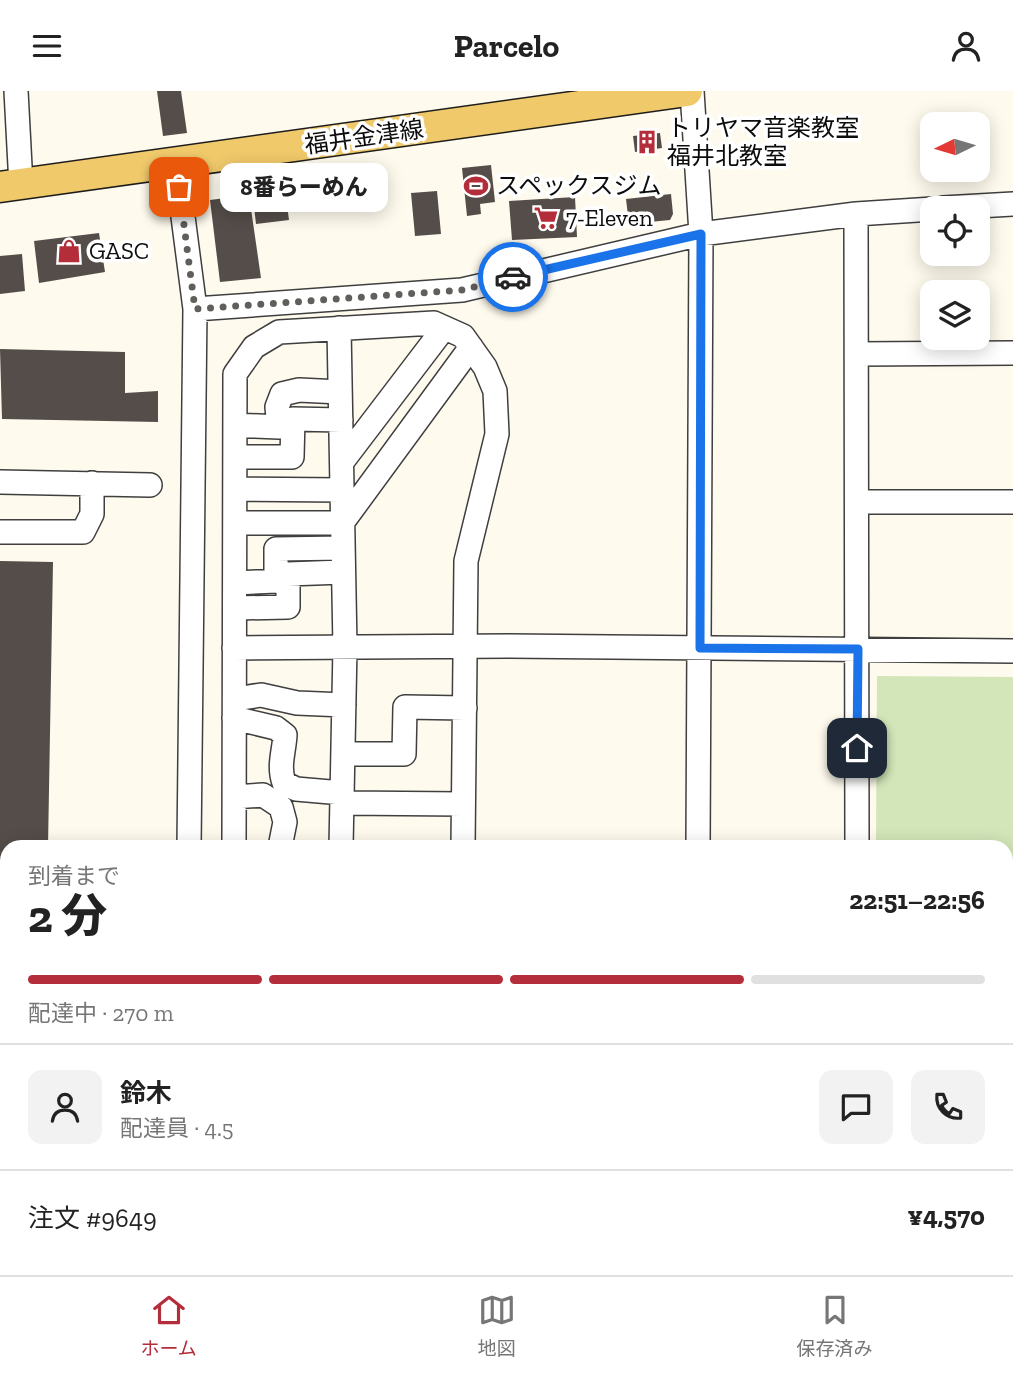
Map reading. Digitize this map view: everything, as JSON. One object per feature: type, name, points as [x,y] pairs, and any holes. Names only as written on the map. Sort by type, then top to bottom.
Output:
[{"type":"main road","name":"福井金津線","points":[[10,186],[690,91]]},
{"type":"street","points":[[10,186],[16,91]]},
{"type":"street","points":[[690,91],[701,234],[698,840]]},
{"type":"street","points":[[176,163],[195,309],[189,840]]},
{"type":"street","points":[[990,205],[1013,204]]},
{"type":"street","points":[[195,309],[462,290],[701,234],[856,214],[920,210]]},
{"type":"street","points":[[856,214],[857,840]]},
{"type":"street","points":[[234,840],[235,375],[254,347],[279,332],[434,323],[463,337],[485,367],[495,391],[497,434],[466,561],[463,840]]},
{"type":"street","points":[[339,328],[345,647],[341,840]]},
{"type":"street","points":[[342,462],[444,328]]},
{"type":"street","points":[[342,523],[471,347]]},
{"type":"street","points":[[858,354],[1013,353]]},
{"type":"street","points":[[235,425],[279,427],[277,407],[282,394],[299,390],[340,392]]},
{"type":"street","points":[[235,457],[292,457],[293,419],[341,420]]},
{"type":"street","points":[[0,482],[150,485]]},
{"type":"street","points":[[0,532],[83,532],[92,514],[92,483]]},
{"type":"street","points":[[235,489],[342,490]]},
{"type":"street","points":[[858,502],[1013,502]]},
{"type":"street","points":[[235,523],[342,523]]},
{"type":"street","points":[[235,583],[276,581],[276,549],[343,548]]},
{"type":"street","points":[[235,608],[288,607],[288,575],[344,572]]},
{"type":"street","points":[[234,648],[509,646],[1013,651]]},
{"type":"street","points":[[234,709],[261,695],[296,703],[344,705]]},
{"type":"street","points":[[343,754],[404,754],[405,707],[465,708]]},
{"type":"street","points":[[234,709],[276,728],[285,735],[285,751],[279,769],[284,783],[296,789],[342,798],[463,804]]},
{"type":"street","points":[[234,797],[263,795],[281,807],[285,822],[281,840]]},
{"type":"green space","points":[[877,676],[1013,677],[1013,840],[876,840]]},
{"type":"building","points":[[157,91],[181,91],[187,133],[163,136]]},
{"type":"building","name":"トリヤマ音楽教室 福井北教室","points":[[660,133],[662,148],[635,152],[633,136]]},
{"type":"building","points":[[491,165],[495,202],[480,204],[481,214],[467,216],[462,168]]},
{"type":"building","points":[[296,174],[297,188],[285,190],[289,220],[256,224],[251,180]]},
{"type":"building","points":[[437,191],[441,234],[415,236],[411,193]]},
{"type":"building","points":[[671,194],[673,214],[670,220],[629,224],[626,199]]},
{"type":"building","points":[[249,195],[261,278],[220,282],[210,200]]},
{"type":"building","points":[[575,197],[577,237],[512,240],[509,201]]},
{"type":"building","points":[[99,233],[105,272],[39,283],[34,241]]},
{"type":"building","points":[[22,254],[25,291],[0,294],[0,256]]},
{"type":"building","points":[[0,349],[125,352],[125,393],[158,391],[158,422],[2,419]]},
{"type":"building","points":[[0,561],[53,562],[48,840],[0,840]]},
{"type":"way so far","points":[[179,187],[195,309],[462,290],[513,277]]},
{"type":"place","name":"トリヤマ音楽教室 福井北教室","points":[[647,142]]},
{"type":"place","name":"スペックスジム","points":[[476,186]]},
{"type":"place","name":"8番らーめん","points":[[179,187]]},
{"type":"place","name":"7-Eleven","points":[[546,218]]},
{"type":"place","name":"GASC","points":[[69,251]]},
{"type":"route","points":[[513,277],[701,234],[700,648],[858,649],[857,748]]}]
